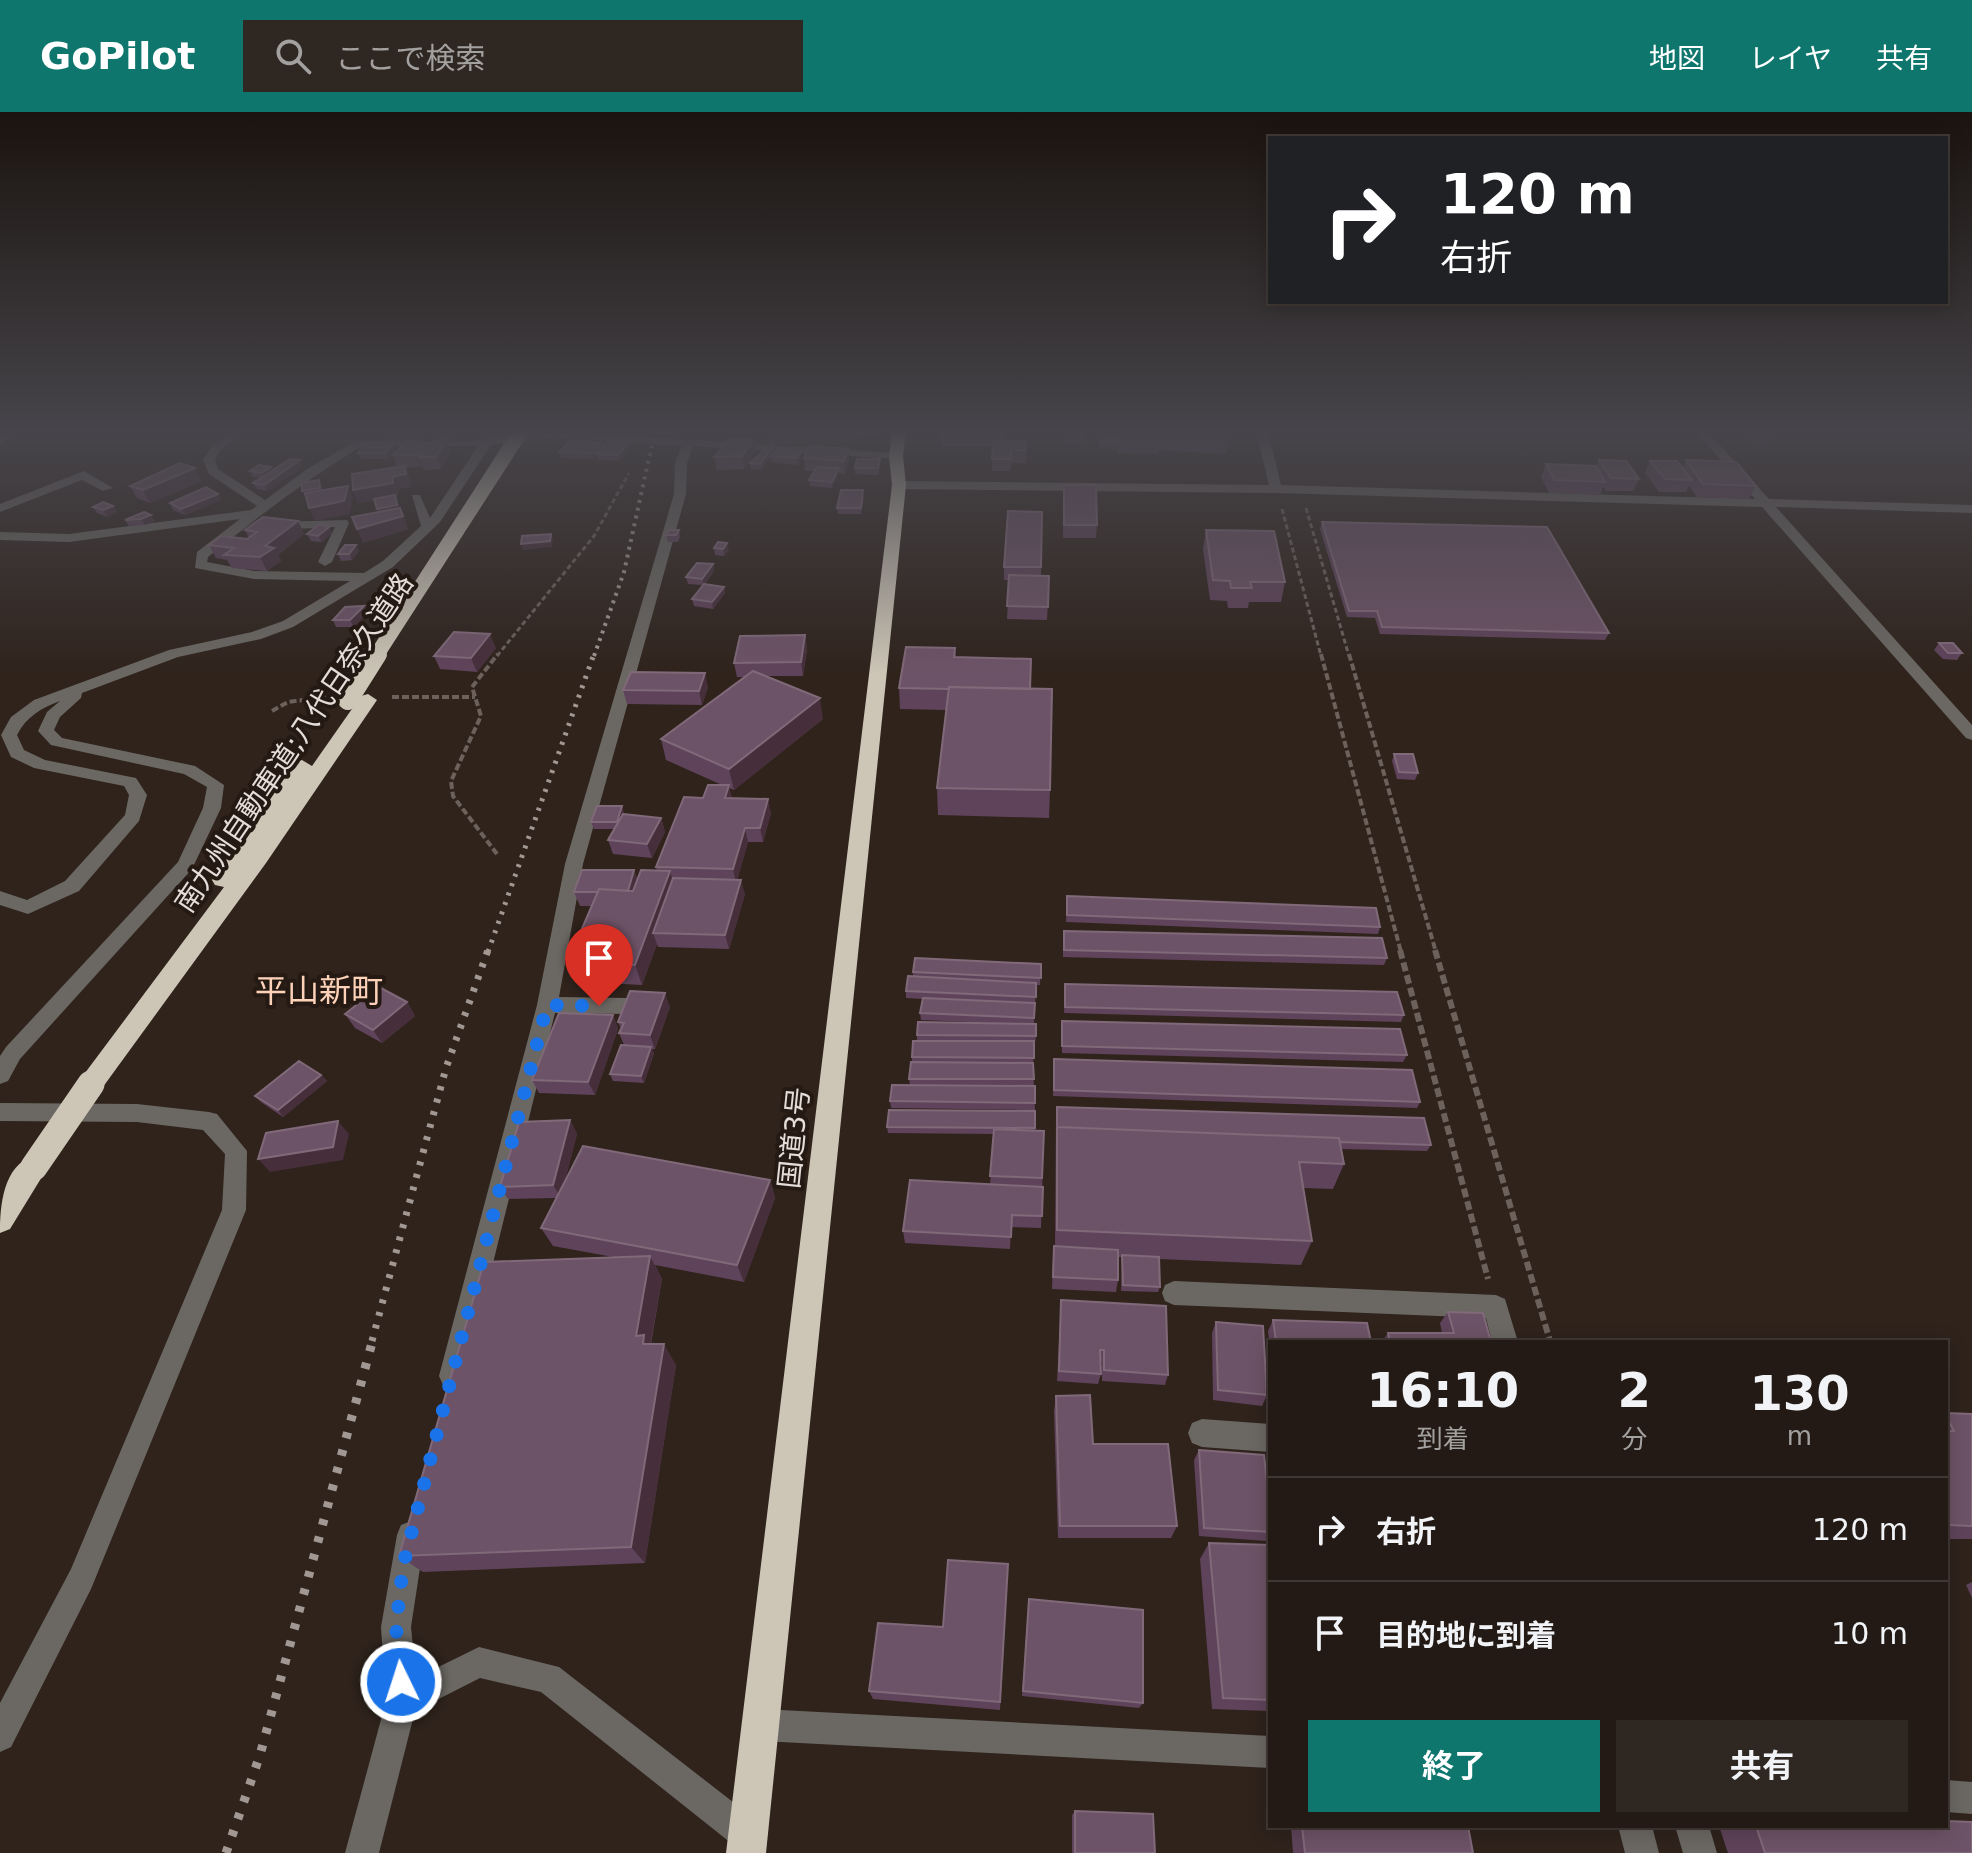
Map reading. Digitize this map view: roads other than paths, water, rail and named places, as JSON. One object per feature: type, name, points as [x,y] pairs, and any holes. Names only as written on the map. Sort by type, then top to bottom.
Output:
[{"type":"highway","name":"南九州自動車道;八代日奈久道路","points":[[0,1220],[91,1084],[258,858],[472,512]]},
{"type":"highway","name":"南九州自動車道;八代日奈久道路","points":[[358,700],[484,512]]},
{"type":"highway","name":"国道3号","points":[[747,1844],[896,512]]},
{"type":"street","points":[[0,536],[69,538],[239,512]]},
{"type":"street","points":[[256,512],[202,555],[200,565],[254,575],[364,577]]},
{"type":"street","points":[[421,512],[429,525]]},
{"type":"street","points":[[0,898],[28,907],[72,886],[133,817],[138,795],[130,782],[40,764],[17,753],[9,735],[17,720],[40,703],[174,653],[256,636],[288,624],[395,558],[438,512]]},
{"type":"street","points":[[446,1399],[547,1005],[574,864],[675,512]]},
{"type":"street","points":[[1774,512],[1972,735]]},
{"type":"street","points":[[242,523],[290,527],[343,523],[325,562]]},
{"type":"street","points":[[395,558],[415,556]]},
{"type":"street","points":[[0,1075],[13,1053],[186,865],[212,808],[216,785],[189,770],[57,742],[46,731],[53,715],[87,687]]},
{"type":"street","points":[[547,1005],[626,1006]]},
{"type":"street","points":[[0,1112],[137,1113],[209,1121],[236,1151],[237,1179],[234,1210],[81,1579],[0,1736]]},
{"type":"street","points":[[1174,1293],[1496,1307],[1504,1340]]},
{"type":"street","points":[[1202,1433],[1268,1438]]},
{"type":"street","points":[[362,1853],[402,1701],[396,1627],[403,1566],[415,1520]]},
{"type":"street","points":[[402,1701],[479,1662],[548,1678],[747,1844]]},
{"type":"street","points":[[762,1725],[1268,1752]]},
{"type":"street","points":[[1948,1796],[1972,1798]]},
{"type":"street","points":[[1636,1828],[1642,1853]]},
{"type":"street","points":[[1693,1828],[1700,1853]]},
{"type":"railway","points":[[594,656],[624,572],[637,512]]},
{"type":"railway","points":[[488,952],[594,654]]},
{"type":"railway","points":[[372,1341],[446,1068],[488,950]]},
{"type":"railway","points":[[226,1853],[260,1755],[373,1339]]},
{"type":"district","name":"平山新町","points":[[319,991]]}]
